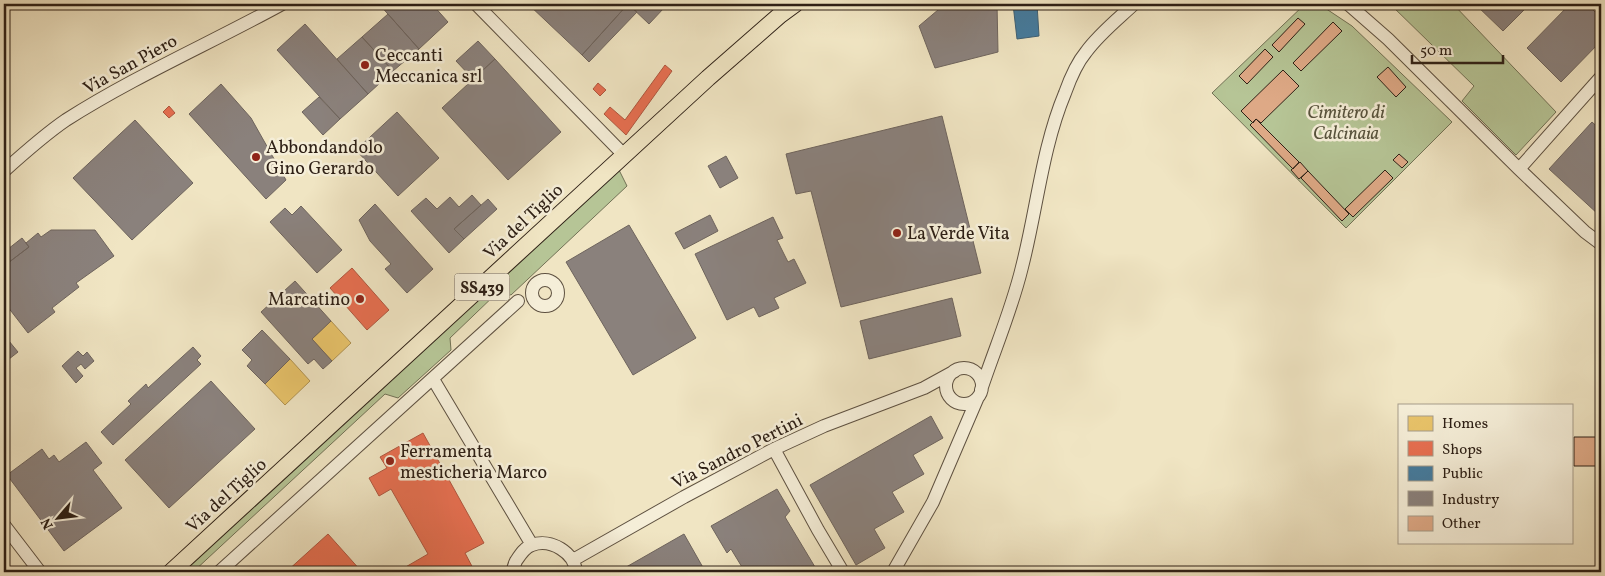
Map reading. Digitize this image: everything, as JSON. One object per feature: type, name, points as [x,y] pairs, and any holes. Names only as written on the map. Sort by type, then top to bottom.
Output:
[{"type":"main road","name":"Via del Tiglio","points":[[171,572],[624,155],[723,65],[795,4]]},
{"type":"street","name":"Via San Piero","points":[[4,171],[44,136],[65,121],[134,81],[282,4]]},
{"type":"street","points":[[476,4],[624,155]]},
{"type":"street","points":[[893,572],[933,502],[980,393],[1023,266],[1049,142],[1056,116],[1072,75],[1085,52],[1134,4]]},
{"type":"street","points":[[1348,4],[1362,14],[1519,169],[1585,232],[1601,244]]},
{"type":"street","points":[[1519,169],[1601,77]]},
{"type":"street","points":[[220,572],[534,285],[543,280],[554,284],[558,293],[553,303],[541,306],[536,302],[532,295],[534,285]]},
{"type":"street","points":[[518,301],[536,302]]},
{"type":"street","name":"Via Sandro Pertini","points":[[532,545],[551,544],[565,551],[574,566],[684,497],[774,449],[824,426],[924,388],[960,370],[974,366],[994,352]]},
{"type":"street","points":[[924,388],[937,390],[953,400],[967,404],[973,401],[980,393],[978,375],[969,369],[960,370],[950,375],[947,381],[946,388],[948,394],[953,400],[963,411],[966,426]]},
{"type":"street","points":[[433,378],[532,545],[520,554],[513,572]]},
{"type":"street","points":[[774,449],[843,572]]},
{"type":"street","points":[[4,525],[40,572]]},
{"type":"green space","name":"Cimitero di Calcinaia","points":[[1305,4],[1319,4],[1352,26],[1452,122],[1346,228],[1212,93]]},
{"type":"green space","points":[[1390,4],[1453,4],[1556,112],[1516,155],[1462,101],[1474,86]]},
{"type":"green space","points":[[619,170],[627,186],[511,295],[499,291],[450,338],[451,350],[398,398],[385,394],[193,572],[181,572]]},
{"type":"building: Homes","points":[[331,321],[351,343],[332,361],[312,339]]},
{"type":"building: Homes","points":[[290,359],[310,381],[285,405],[265,384]]},
{"type":"building: Shops","points":[[665,65],[672,71],[626,135],[604,114],[610,107],[625,120]]},
{"type":"building: Shops","points":[[598,83],[606,90],[600,96],[593,89]]},
{"type":"building: Shops","points":[[169,106],[175,113],[169,118],[163,112]]},
{"type":"building: Shops","name":"Marcatino","points":[[352,268],[389,310],[367,330],[330,288]]},
{"type":"building: Shops","points":[[423,433],[484,543],[465,553],[475,572],[397,572],[428,554],[391,489],[379,496],[369,478],[387,468],[380,457]]},
{"type":"building: Shops","points":[[328,534],[362,572],[286,572]]},
{"type":"building: Public","points":[[1013,4],[1037,4],[1039,36],[1017,39]]},
{"type":"building: Industry","points":[[379,4],[432,4],[448,22],[419,49]]},
{"type":"building: Industry","points":[[528,4],[628,4],[582,55]]},
{"type":"building: Industry","points":[[628,4],[659,4],[664,8],[649,24]]},
{"type":"building: Industry","points":[[628,4],[637,12],[589,62],[582,55]]},
{"type":"building: Industry","points":[[945,4],[997,4],[998,52],[935,68],[919,26]]},
{"type":"building: Industry","points":[[1475,4],[1530,4],[1503,31]]},
{"type":"building: Industry","points":[[1570,4],[1587,4],[1601,18],[1601,41],[1561,82],[1527,48]]},
{"type":"building: Industry","points":[[388,14],[419,49],[393,71],[362,37]]},
{"type":"building: Industry","points":[[305,24],[368,94],[340,119],[277,50]]},
{"type":"building: Industry","name":"Ceccanti Meccanica srl","points":[[362,37],[393,71],[368,94],[337,59]]},
{"type":"building: Industry","points":[[478,41],[495,59],[473,79],[456,61]]},
{"type":"building: Industry","points":[[495,59],[561,132],[508,180],[442,108]]},
{"type":"building: Industry","points":[[221,84],[251,118],[286,180],[266,199],[189,114]]},
{"type":"building: Industry","points":[[319,97],[340,119],[323,135],[302,112]]},
{"type":"building: Industry","points":[[397,112],[439,158],[398,196],[356,150]]},
{"type":"building: Industry","name":"La Verde Vita","points":[[942,116],[981,273],[841,307],[811,191],[796,194],[786,154]]},
{"type":"building: Industry","points":[[135,120],[193,183],[132,240],[73,178]]},
{"type":"building: Industry","points":[[1592,122],[1601,130],[1601,212],[1599,215],[1549,169]]},
{"type":"building: Industry","points":[[726,156],[738,178],[720,188],[708,166]]},
{"type":"building: Industry","points":[[472,195],[481,205],[454,229],[464,239],[449,253],[411,211],[426,198],[437,209],[450,197],[459,207]]},
{"type":"building: Industry","points":[[488,199],[497,209],[464,239],[454,229]]},
{"type":"building: Industry","points":[[375,204],[433,269],[407,293],[385,269],[391,264],[370,241],[359,220]]},
{"type":"building: Industry","points":[[301,206],[342,250],[317,273],[270,222],[285,208],[292,215]]},
{"type":"building: Industry","points":[[710,215],[718,231],[684,249],[675,233]]},
{"type":"building: Industry","points":[[773,217],[783,238],[777,240],[788,262],[794,259],[806,283],[774,298],[779,308],[759,317],[754,307],[727,320],[695,254]]},
{"type":"building: Industry","points":[[629,225],[696,338],[633,375],[566,262]]},
{"type":"building: Industry","points":[[51,230],[95,230],[114,256],[76,283],[79,287],[52,308],[55,312],[28,333],[4,302],[4,266],[29,247],[26,243],[38,233],[41,237]]},
{"type":"building: Industry","points":[[22,238],[29,247],[4,266],[4,243],[8,249]]},
{"type":"building: Industry","points":[[295,281],[331,321],[312,339],[332,361],[323,369],[314,359],[308,364],[261,312]]},
{"type":"building: Industry","points":[[952,298],[961,336],[869,359],[860,321]]},
{"type":"building: Industry","points":[[262,330],[290,359],[265,384],[247,366],[252,360],[242,350]]},
{"type":"building: Industry","points":[[4,335],[18,352],[4,363]]},
{"type":"building: Industry","points":[[193,347],[201,356],[197,360],[201,364],[113,445],[101,432],[131,404],[128,401],[146,384],[148,388]]},
{"type":"building: Industry","points":[[78,351],[83,356],[87,352],[94,361],[85,369],[81,364],[76,368],[83,376],[76,383],[62,366]]},
{"type":"building: Industry","points":[[211,381],[255,429],[169,508],[125,460]]},
{"type":"building: Industry","points":[[931,416],[943,438],[913,455],[924,474],[892,492],[904,512],[874,529],[885,548],[856,565],[810,485]]},
{"type":"building: Industry","points":[[86,442],[102,463],[93,470],[122,508],[64,551],[7,475],[42,449],[49,459],[54,455],[59,462]]},
{"type":"building: Industry","points":[[777,489],[790,511],[785,517],[818,572],[745,572],[731,549],[727,553],[711,526]]},
{"type":"building: Industry","points":[[684,534],[704,572],[620,572],[621,570]]},
{"type":"building: Other","points":[[1298,18],[1305,24],[1279,52],[1272,45]]},
{"type":"building: Other","points":[[1333,22],[1342,31],[1301,71],[1293,63]]},
{"type":"building: Other","points":[[1265,49],[1273,57],[1247,84],[1239,76]]},
{"type":"building: Other","points":[[1388,67],[1406,87],[1396,97],[1377,77]]},
{"type":"building: Other","points":[[1283,70],[1299,86],[1261,123],[1256,119],[1253,123],[1241,111]]},
{"type":"building: Other","points":[[1256,119],[1299,162],[1293,169],[1250,125]]},
{"type":"building: Other","points":[[1399,154],[1408,162],[1402,168],[1393,160]]},
{"type":"building: Other","points":[[1300,162],[1308,171],[1299,179],[1291,170]]},
{"type":"building: Other","points":[[1385,170],[1393,178],[1353,217],[1345,209]]},
{"type":"building: Other","points":[[1308,171],[1349,214],[1342,221],[1301,178]]},
{"type":"building: Other","points":[[1574,437],[1597,437],[1596,466],[1574,466]]},
{"type":"place","name":"Ceccanti Meccanica srl","points":[[365,65]]},
{"type":"place","name":"Abbondandolo Gino Gerardo","points":[[256,157]]},
{"type":"place","name":"La Verde Vita","points":[[897,233]]},
{"type":"place","name":"Marcatino","points":[[360,299]]},
{"type":"place","name":"Ferramenta mesticheria Marco","points":[[390,461]]}]
